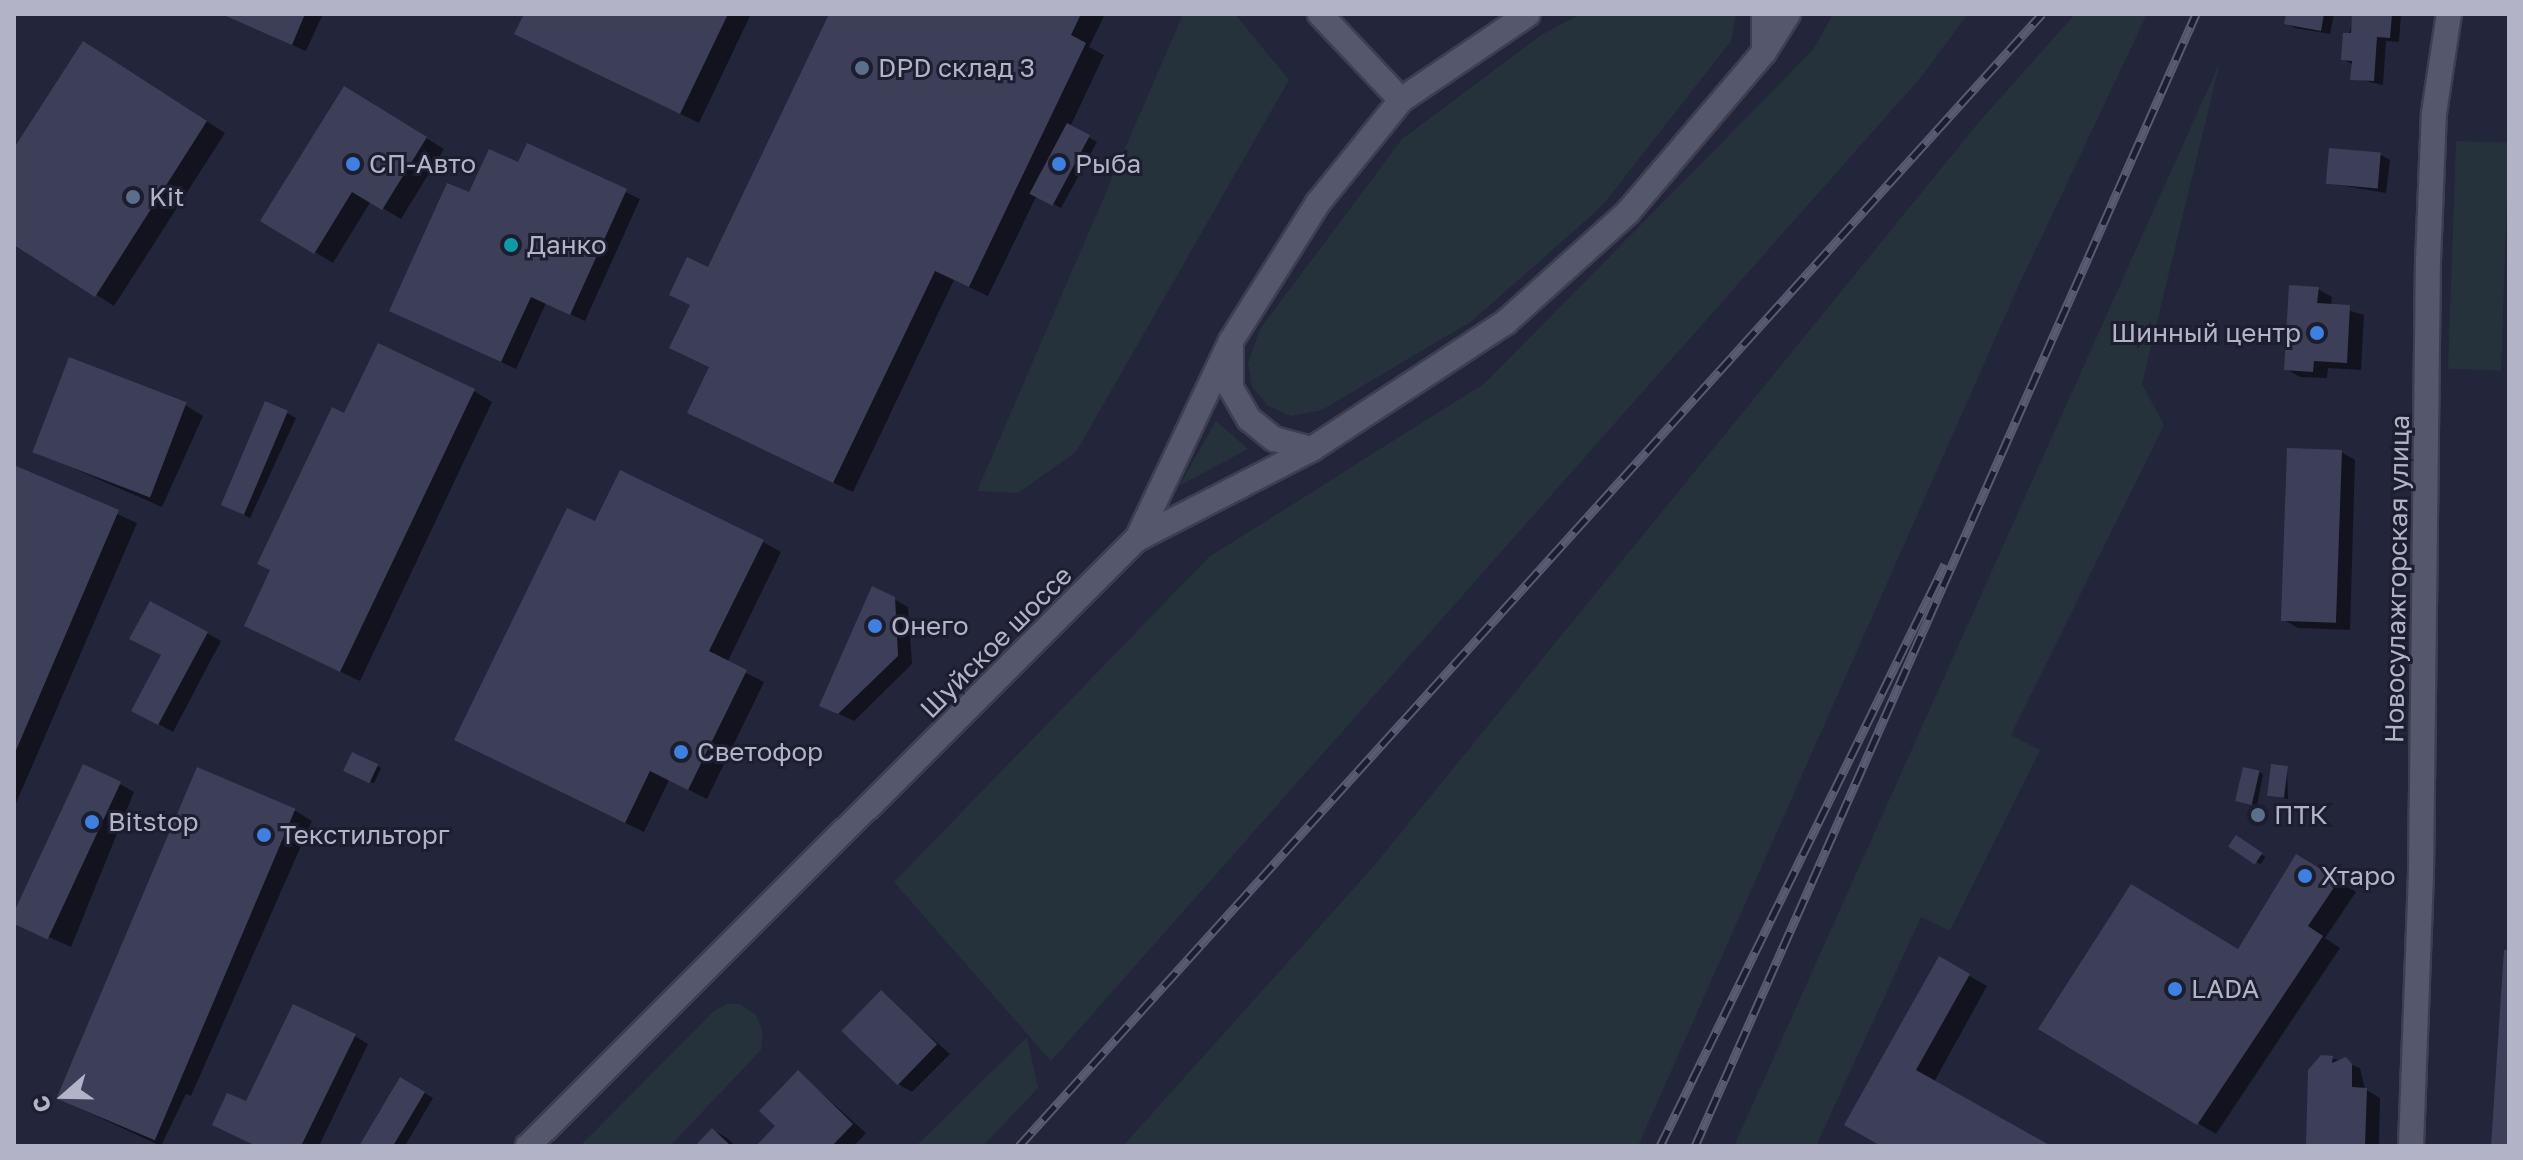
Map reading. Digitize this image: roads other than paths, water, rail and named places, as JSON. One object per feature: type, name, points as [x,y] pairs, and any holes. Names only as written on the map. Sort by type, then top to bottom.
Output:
[{"type":"main road","points":[[1320,14],[1401,100]]},
{"type":"main road","name":"Шуйское шоссе","points":[[528,1146],[1137,539],[1231,341],[1318,203],[1401,100],[1528,14]]},
{"type":"main road","points":[[1764,14],[1764,52]]},
{"type":"main road","points":[[1137,539],[1312,449],[1506,322],[1628,212],[1764,52],[1788,14]]},
{"type":"main road","name":"Новосулажгорская улица","points":[[2411,1146],[2421,874],[2428,261],[2434,113],[2449,14]]},
{"type":"main road","points":[[1231,341],[1231,388],[1249,419],[1274,439],[1312,449]]},
{"type":"railway","points":[[1019,1146],[2042,14]]},
{"type":"railway","points":[[1695,1146],[2196,14]]},
{"type":"railway","points":[[1660,1146],[1945,564]]},
{"type":"place","name":"DPD склад 3","points":[[862,68]]},
{"type":"place","name":"СП-Авто","points":[[353,164]]},
{"type":"place","name":"Рыба","points":[[1059,164]]},
{"type":"place","name":"Kit","points":[[133,197]]},
{"type":"place","name":"Данко","points":[[511,245]]},
{"type":"place","name":"Шинный центр","points":[[2317,333]]},
{"type":"place","name":"Онего","points":[[875,626]]},
{"type":"place","name":"Светофор","points":[[681,752]]},
{"type":"place","name":"ПТК","points":[[2258,815]]},
{"type":"place","name":"Bitstop","points":[[92,822]]},
{"type":"place","name":"Текстильторг","points":[[264,835]]},
{"type":"place","name":"Хтаро","points":[[2305,876]]},
{"type":"place","name":"LADA","points":[[2175,989]]}]
